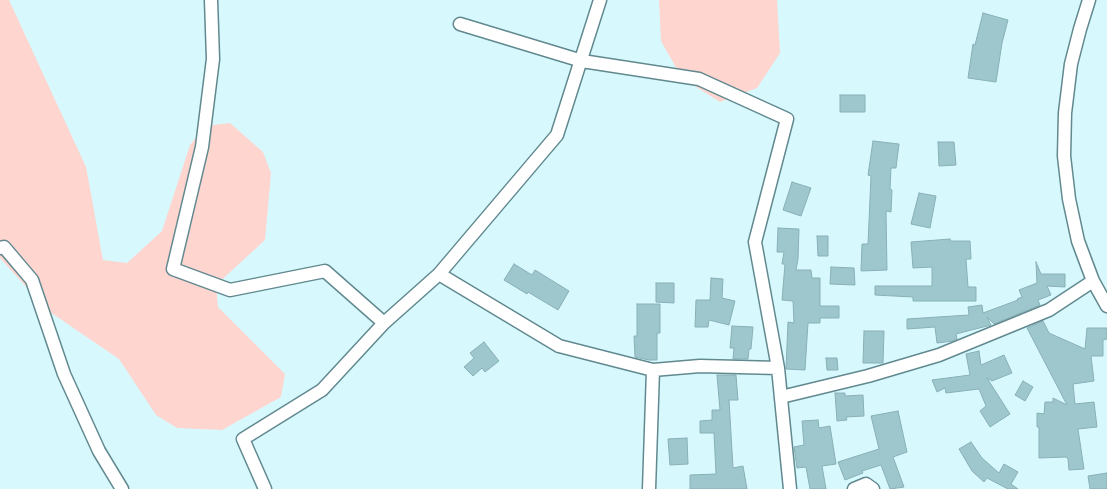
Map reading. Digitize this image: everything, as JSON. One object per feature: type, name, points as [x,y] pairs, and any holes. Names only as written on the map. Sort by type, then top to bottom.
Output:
[{"type":"street","points":[[211,0],[213,59],[202,147],[173,268],[230,290],[325,271],[384,323]]},
{"type":"street","points":[[266,489],[243,439],[322,390],[384,323],[439,274],[557,135],[600,0]]},
{"type":"street","points":[[1089,0],[1071,64],[1065,113],[1064,156],[1069,199],[1078,241],[1093,281],[1107,306]]},
{"type":"street","points":[[460,24],[582,61],[699,79],[787,119],[755,242],[778,368],[790,489]]},
{"type":"street","points":[[0,248],[4,247],[32,280],[64,374],[99,451],[122,489]]},
{"type":"street","points":[[439,274],[559,346],[653,370],[700,366],[778,368]]},
{"type":"street","points":[[782,397],[868,376],[939,355],[1050,310],[1093,281]]},
{"type":"street","points":[[649,489],[653,370]]},
{"type":"street","points":[[854,489],[866,484],[873,489]]},
{"type":"shaded area","points":[[0,0],[9,0],[86,167],[103,260],[127,263],[162,231],[190,145],[205,126],[230,123],[263,152],[271,173],[265,240],[216,285],[218,307],[285,374],[281,397],[222,430],[177,428],[156,415],[119,359],[47,310],[0,258]]},
{"type":"shaded area","points":[[659,0],[777,0],[780,53],[757,88],[720,102],[682,78],[661,41]]},
{"type":"building","points":[[983,13],[1008,20],[1002,43],[996,82],[968,78],[973,44],[975,45]]},
{"type":"building","points":[[840,95],[865,95],[865,112],[840,112]]},
{"type":"building","points":[[873,141],[899,144],[896,168],[891,168],[891,212],[886,211],[887,270],[861,271],[862,244],[868,244],[871,176],[868,175]]},
{"type":"building","points":[[938,142],[954,142],[956,165],[939,166]]},
{"type":"building","points":[[792,182],[811,188],[801,216],[783,210]]},
{"type":"building","points":[[919,193],[936,196],[930,228],[911,224]]},
{"type":"building","points":[[778,228],[799,229],[796,270],[811,270],[812,278],[820,278],[820,306],[839,306],[839,318],[820,318],[820,323],[808,323],[805,370],[786,369],[788,322],[794,323],[793,301],[782,300],[785,264],[782,264],[784,252],[777,252]]},
{"type":"building","points":[[817,236],[828,236],[828,256],[818,256]]},
{"type":"building","points":[[950,239],[950,241],[970,241],[971,259],[966,259],[968,287],[976,287],[976,301],[913,301],[913,297],[875,295],[875,286],[932,286],[932,267],[913,268],[911,242]]},
{"type":"building","points":[[1036,262],[1041,274],[1065,274],[1065,287],[1047,286],[1051,295],[1038,300],[1040,305],[994,324],[987,317],[991,325],[956,334],[957,339],[953,341],[937,343],[935,327],[907,329],[907,319],[969,315],[968,307],[982,305],[983,313],[1018,300],[1022,297],[1019,290],[1037,283]]},
{"type":"building","points":[[514,264],[532,275],[535,270],[569,291],[558,310],[504,280]]},
{"type":"building","points":[[831,267],[854,268],[855,285],[830,284]]},
{"type":"building","points":[[711,278],[723,279],[722,298],[735,301],[729,325],[709,320],[708,327],[695,327],[696,300],[710,300]]},
{"type":"building","points":[[656,283],[674,283],[674,303],[656,302]]},
{"type":"building","points":[[637,304],[660,304],[660,333],[657,333],[657,360],[635,357],[634,336],[637,336]]},
{"type":"building","points":[[1043,321],[1049,333],[1085,349],[1087,328],[1107,328],[1107,339],[1103,340],[1103,356],[1091,356],[1094,381],[1073,384],[1075,404],[1094,402],[1097,427],[1078,429],[1084,469],[1069,470],[1066,457],[1039,458],[1037,413],[1044,414],[1045,402],[1053,402],[1053,398],[1067,405],[1027,328]]},
{"type":"building","points":[[732,326],[753,327],[748,359],[733,359],[734,348],[730,348]]},
{"type":"building","points":[[864,331],[884,331],[883,363],[863,363]]},
{"type":"building","points":[[484,342],[499,361],[485,372],[482,368],[473,376],[464,367],[474,358],[470,353]]},
{"type":"building","points":[[979,351],[981,365],[1004,355],[1012,373],[992,381],[987,378],[1010,414],[990,427],[980,411],[986,406],[979,389],[946,393],[945,388],[937,392],[932,380],[970,375],[966,354]]},
{"type":"building","points":[[826,358],[837,358],[838,370],[827,370]]},
{"type":"building","points":[[717,375],[736,375],[738,400],[729,400],[733,468],[743,466],[747,489],[690,489],[690,475],[716,474],[714,433],[700,433],[700,421],[712,420],[712,410],[720,410]]},
{"type":"building","points":[[1023,381],[1033,387],[1025,401],[1015,395]]},
{"type":"building","points":[[835,393],[845,393],[845,396],[863,395],[864,416],[846,417],[847,420],[837,421]]},
{"type":"building","points":[[898,411],[907,452],[893,457],[904,487],[890,489],[881,465],[862,471],[863,473],[845,480],[838,462],[879,449],[871,416]]},
{"type":"building","points":[[818,420],[819,428],[830,426],[836,464],[822,466],[826,489],[810,489],[806,467],[797,468],[794,447],[804,445],[802,421]]},
{"type":"building","points":[[687,438],[688,464],[670,465],[668,439]]},
{"type":"building","points":[[971,442],[982,458],[999,473],[1004,464],[1018,472],[1011,484],[1018,489],[1008,489],[987,478],[984,482],[972,471],[959,449]]},
{"type":"building","points":[[1107,473],[1107,489],[1090,489],[1088,476]]}]
